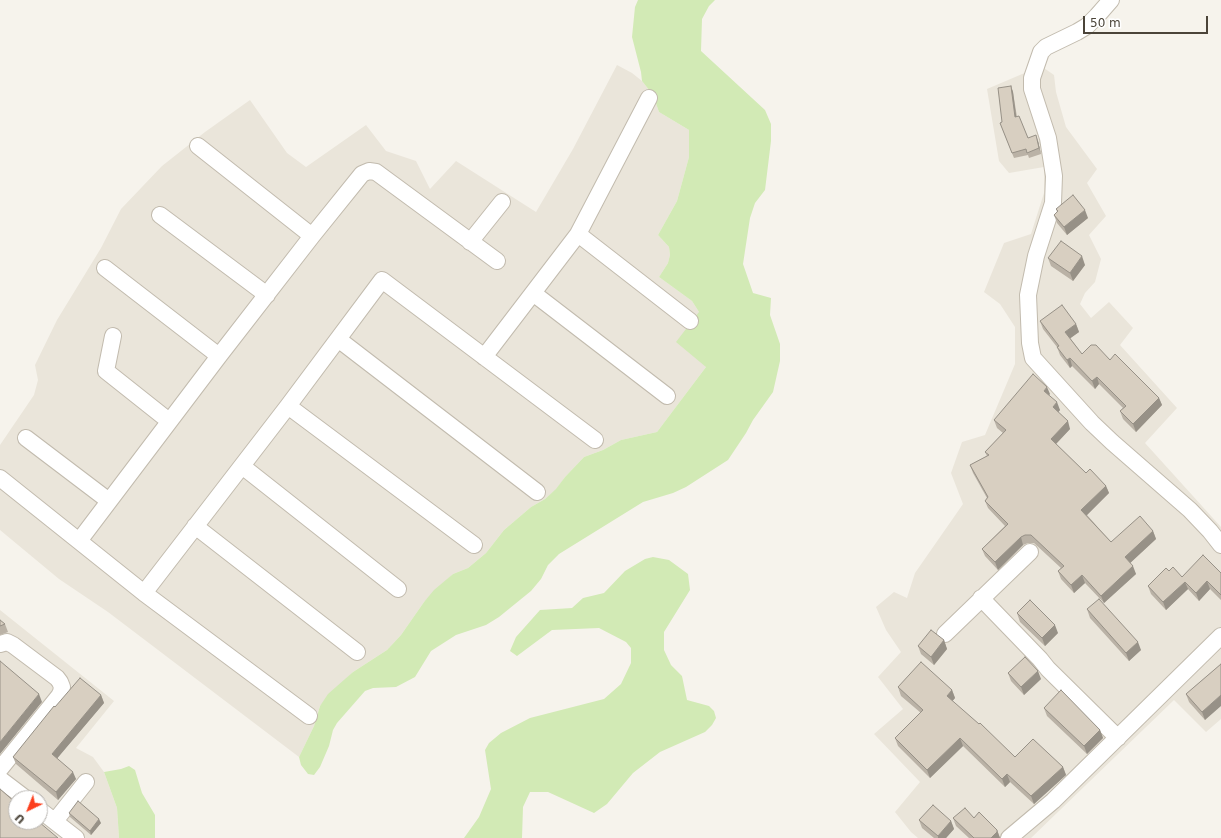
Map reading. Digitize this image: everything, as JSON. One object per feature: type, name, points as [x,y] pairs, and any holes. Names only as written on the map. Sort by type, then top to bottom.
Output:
[{"type":"street","points":[[1111,0],[1087,26],[1046,47],[1041,52],[1032,78],[1032,89],[1048,138],[1054,176],[1053,203],[1036,256],[1028,295],[1030,344],[1033,358],[1092,423],[1190,510],[1221,545]]},
{"type":"street","points":[[484,357],[578,234],[649,98]]},
{"type":"street","points":[[198,146],[312,236]]},
{"type":"street","points":[[79,541],[219,356],[362,174],[369,171],[376,172],[496,261]]},
{"type":"street","points":[[470,242],[502,202]]},
{"type":"street","points":[[160,215],[267,295]]},
{"type":"street","points":[[578,234],[690,321]]},
{"type":"street","points":[[104,268],[219,356]]},
{"type":"street","points":[[144,593],[288,406],[382,280],[595,440]]},
{"type":"street","points":[[532,294],[667,396]]},
{"type":"street","points":[[113,336],[106,371],[169,421]]},
{"type":"street","points":[[338,339],[537,492]]},
{"type":"street","points":[[288,406],[474,545]]},
{"type":"street","points":[[26,438],[109,500]]},
{"type":"street","points":[[242,466],[398,589]]},
{"type":"street","points":[[0,478],[144,593],[309,716]]},
{"type":"street","points":[[195,526],[357,652]]},
{"type":"street","points":[[945,634],[1030,552]]},
{"type":"street","points":[[981,598],[1048,669],[1118,738]]},
{"type":"street","points":[[1009,838],[1053,801],[1221,636]]},
{"type":"street","points":[[0,644],[7,642],[13,645],[57,678],[62,687],[59,696],[0,769]]},
{"type":"street","points":[[0,779],[14,790]]},
{"type":"street","points":[[55,821],[86,782]]},
{"type":"street","points":[[48,816],[76,838]]},
{"type":"shaded area","points":[[617,65],[632,73],[642,81],[653,95],[659,112],[689,130],[689,157],[677,201],[658,235],[669,247],[670,255],[668,263],[659,277],[692,301],[699,312],[706,367],[657,432],[621,440],[603,450],[584,457],[565,477],[557,489],[545,499],[531,507],[504,530],[486,553],[468,568],[453,574],[424,602],[401,635],[387,650],[353,672],[320,706],[314,726],[299,757],[108,612],[59,579],[0,530],[0,445],[34,395],[38,380],[35,365],[57,320],[101,248],[121,209],[162,166],[205,132],[250,100],[287,153],[306,167],[366,125],[386,151],[416,161],[430,189],[456,161],[536,212],[573,149]]},
{"type":"shaded area","points":[[1041,66],[1054,75],[1056,92],[1066,127],[1097,169],[1087,183],[1106,216],[1089,235],[1101,259],[1095,282],[1085,293],[1080,304],[1091,318],[1109,302],[1133,328],[1120,345],[1177,408],[1145,443],[1221,527],[1221,719],[1206,732],[1174,700],[1031,838],[918,838],[911,832],[895,812],[920,782],[874,734],[903,709],[878,677],[901,652],[886,630],[876,607],[894,592],[907,598],[915,573],[963,504],[951,473],[962,442],[985,435],[1015,364],[1015,327],[1000,304],[984,292],[1004,243],[1031,234],[1044,193],[1044,167],[1009,173],[999,161],[987,89]]},
{"type":"shaded area","points":[[0,610],[114,701],[76,748],[93,757],[104,772],[117,808],[119,838],[0,838]]},
{"type":"green space","points":[[638,0],[715,0],[709,6],[702,19],[701,51],[765,110],[771,124],[771,141],[765,190],[755,203],[750,218],[743,264],[753,293],[771,298],[770,315],[780,344],[780,361],[773,392],[753,420],[728,460],[686,487],[673,493],[643,502],[559,554],[548,565],[541,579],[531,591],[499,617],[486,625],[456,635],[431,651],[415,677],[396,687],[373,688],[365,691],[337,723],[333,730],[329,746],[320,767],[314,775],[308,774],[301,765],[299,757],[314,726],[320,706],[328,694],[353,672],[387,650],[401,635],[434,590],[453,574],[468,568],[486,553],[504,530],[531,507],[545,499],[556,489],[584,457],[603,450],[621,440],[657,432],[706,367],[676,342],[699,312],[692,301],[659,277],[668,263],[670,255],[669,247],[658,235],[677,201],[689,157],[689,130],[659,112],[653,95],[642,81],[632,37],[635,7]]},
{"type":"green space","points":[[653,557],[669,560],[688,574],[690,590],[664,632],[664,650],[671,665],[682,676],[687,700],[709,706],[714,711],[716,718],[712,725],[705,732],[660,752],[633,773],[607,804],[594,813],[548,792],[530,792],[523,807],[522,838],[464,838],[479,817],[491,789],[485,750],[489,743],[501,733],[530,718],[604,699],[621,684],[631,663],[631,648],[626,642],[599,628],[552,630],[517,656],[510,651],[516,637],[540,610],[572,608],[583,598],[604,593],[625,571],[645,559]]},
{"type":"green space","points":[[129,766],[135,770],[142,793],[155,815],[155,838],[119,838],[117,808],[104,772]]},
{"type":"building","points":[[1011,86],[1015,117],[1019,116],[1028,138],[1036,135],[1039,148],[1027,153],[1026,149],[1012,153],[1000,123],[1002,122],[998,88]]},
{"type":"building","points":[[1073,195],[1085,210],[1064,227],[1054,215],[1058,211],[1056,209]]},
{"type":"building","points":[[1061,241],[1082,256],[1070,273],[1048,258]]},
{"type":"building","points":[[1062,305],[1076,324],[1065,332],[1082,354],[1091,345],[1096,345],[1110,360],[1115,354],[1159,398],[1133,424],[1120,411],[1126,406],[1097,377],[1092,381],[1070,358],[1067,360],[1057,347],[1059,346],[1040,321]]},
{"type":"building","points":[[1033,374],[1047,387],[1044,391],[1057,402],[1053,407],[1068,421],[1051,439],[1086,473],[1090,469],[1106,486],[1081,510],[1111,542],[1140,516],[1153,531],[1125,557],[1133,566],[1101,596],[1082,575],[1071,585],[1058,571],[1064,566],[1031,535],[1021,537],[995,562],[982,549],[1008,524],[985,501],[988,497],[970,465],[989,455],[985,452],[1006,430],[994,420]]},
{"type":"building","points":[[1203,555],[1221,573],[1221,595],[1207,581],[1196,593],[1185,582],[1163,602],[1148,586],[1166,568],[1169,571],[1173,567],[1182,577]]},
{"type":"building","points":[[1099,599],[1138,642],[1126,653],[1087,609]]},
{"type":"building","points":[[1030,600],[1055,625],[1042,638],[1017,613]]},
{"type":"building","points":[[0,620],[5,624],[0,626]]},
{"type":"building","points":[[931,630],[944,640],[931,657],[918,646]]},
{"type":"building","points":[[1025,657],[1038,671],[1021,687],[1008,673]]},
{"type":"building","points":[[0,661],[39,694],[0,742]]},
{"type":"building","points":[[921,662],[952,690],[947,696],[979,724],[980,723],[1015,757],[1033,739],[1063,767],[1031,796],[1007,774],[1002,779],[960,738],[927,770],[895,738],[923,710],[898,687]]},
{"type":"building","points":[[1221,664],[1221,695],[1202,712],[1186,694]]},
{"type":"building","points":[[80,678],[101,695],[52,754],[73,772],[56,792],[13,757],[54,706],[55,707]]},
{"type":"building","points":[[1061,690],[1100,730],[1084,746],[1044,708]]},
{"type":"building","points":[[0,789],[8,796],[8,830],[48,830],[58,838],[0,838]]},
{"type":"building","points":[[78,801],[99,819],[90,831],[69,813]]},
{"type":"building","points":[[933,805],[951,821],[938,836],[919,820]]},
{"type":"building","points":[[965,808],[974,818],[979,812],[997,830],[997,832],[991,838],[974,838],[953,818]]}]
